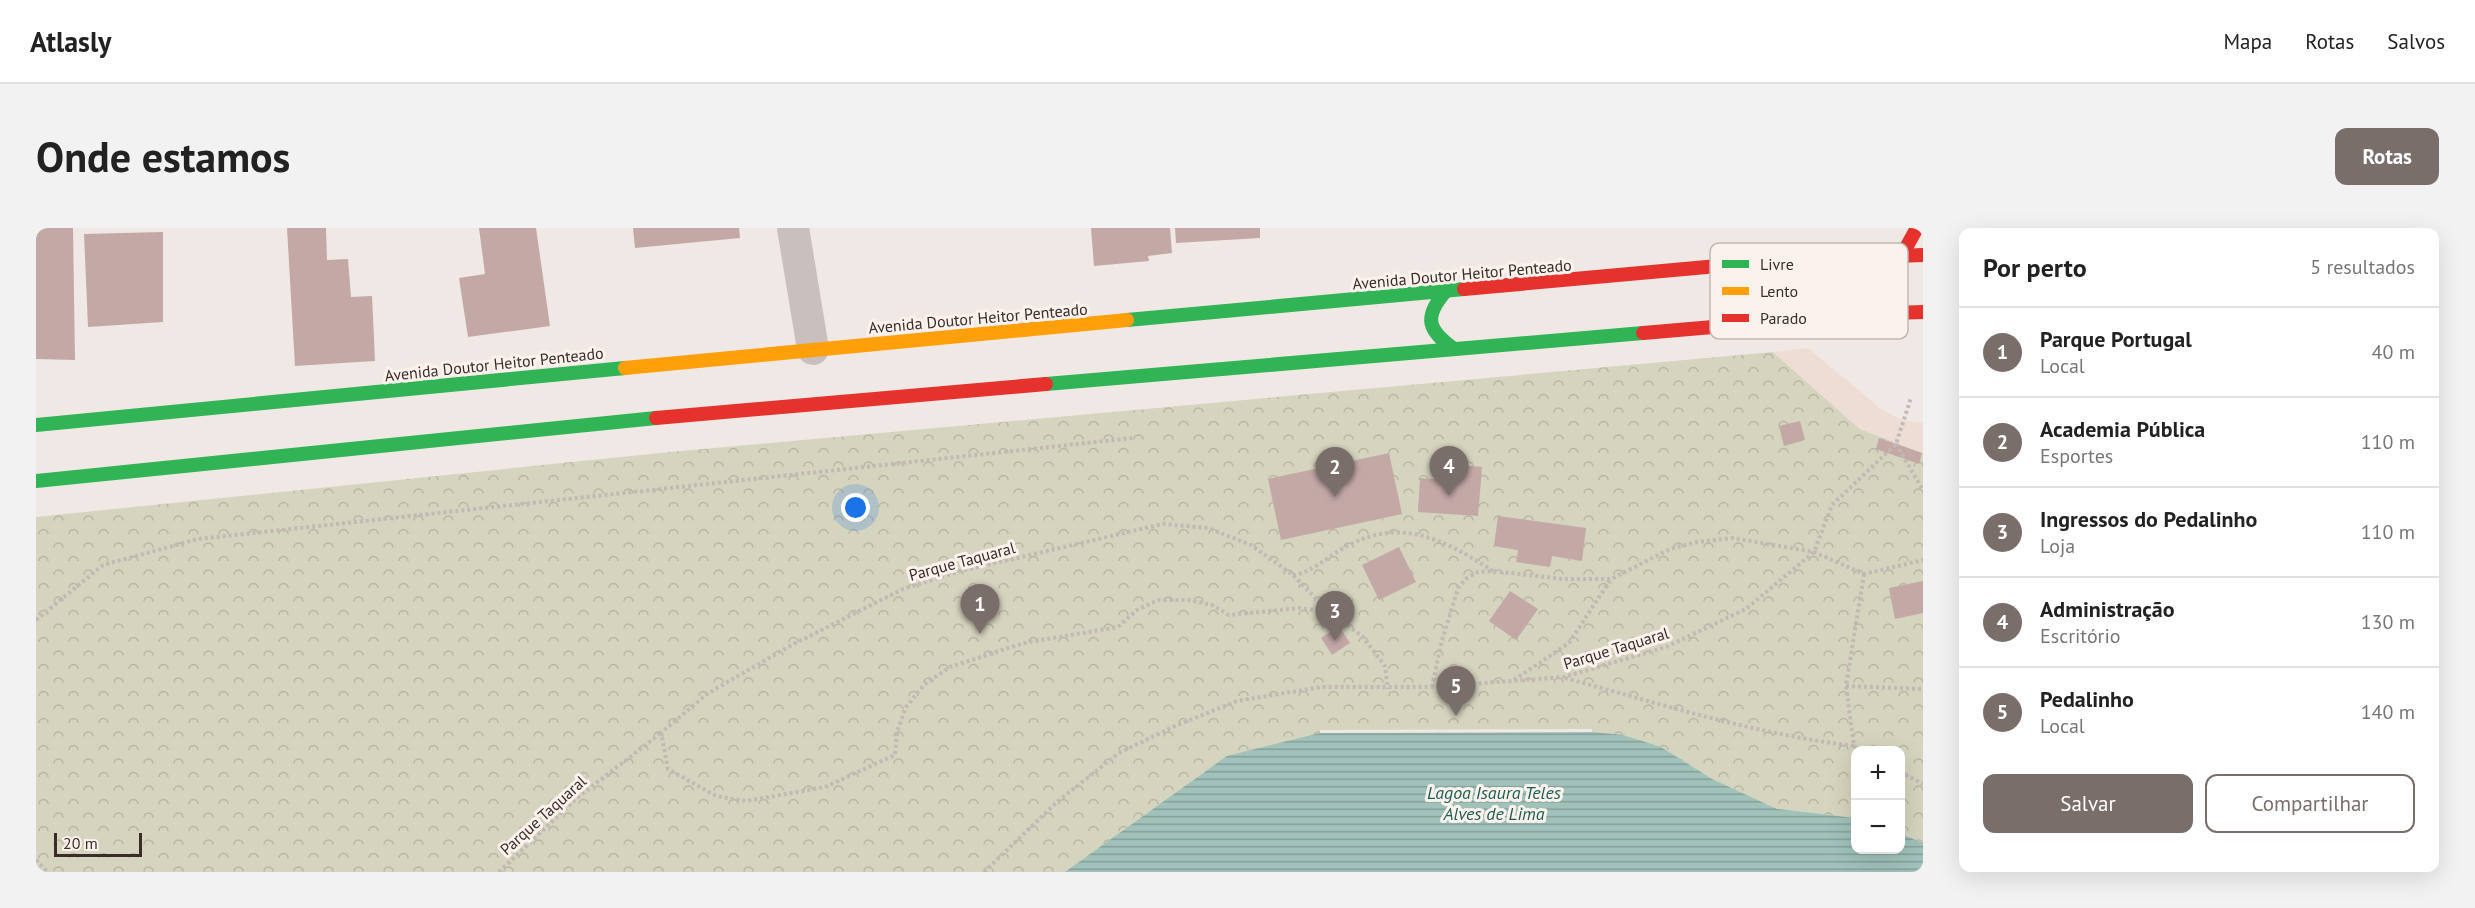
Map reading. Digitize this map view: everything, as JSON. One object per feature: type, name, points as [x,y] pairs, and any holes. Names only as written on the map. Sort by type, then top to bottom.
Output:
[{"type":"main road","points":[[1908,244],[1917,228]]},
{"type":"main road","name":"Avenida Doutor Heitor Penteado","points":[[36,425],[813,349],[1710,267]]},
{"type":"main road","points":[[1445,292],[1435,303],[1429,317],[1431,329],[1454,349]]},
{"type":"main road","points":[[1908,313],[1923,312]]},
{"type":"main road","points":[[36,481],[220,464],[628,420],[1710,329]]},
{"type":"street","points":[[793,228],[813,349]]},
{"type":"path","points":[[1814,552],[1832,505],[1896,444],[1911,398]]},
{"type":"path","points":[[36,620],[103,565],[198,538],[1133,438]]},
{"type":"path","points":[[1896,444],[1923,490]]},
{"type":"path","name":"Parque Taquaral","points":[[499,872],[577,798],[707,694],[788,647],[903,589],[961,571],[1163,524],[1208,528],[1251,545],[1293,575],[1329,612],[1362,636],[1385,666],[1388,689]]},
{"type":"path","points":[[1293,575],[1304,574],[1352,542],[1384,532],[1422,534],[1452,545],[1493,571]]},
{"type":"path","points":[[1432,687],[1441,644],[1458,588],[1467,578],[1478,572],[1493,571],[1563,579],[1611,579],[1670,549],[1697,542],[1733,538],[1814,552],[1864,574],[1923,560]]},
{"type":"path","name":"Parque Taquaral","points":[[984,872],[1058,801],[1119,753],[1175,726],[1237,701],[1321,687],[1388,689],[1564,677],[1666,647],[1746,609],[1814,552]]},
{"type":"path","points":[[1564,677],[1740,727],[1796,739],[1854,746],[1846,686],[1864,574]]},
{"type":"path","points":[[1512,682],[1569,642],[1611,579]]},
{"type":"path","name":"Parque Taquaral","points":[[661,733],[668,769],[716,796],[746,801],[814,789],[825,787],[895,755],[897,732],[906,707],[924,685],[950,667],[1024,643],[1118,627],[1137,610],[1158,600],[1189,600],[1212,605],[1230,615],[1299,608],[1329,612]]},
{"type":"path","points":[[1846,686],[1923,689]]},
{"type":"path","points":[[1905,775],[1923,784]]},
{"type":"path","points":[[36,860],[48,872]]},
{"type":"green space","points":[[1773,352],[1860,429],[1923,453],[1923,872],[36,872],[36,517],[670,452]]},
{"type":"shaded area","points":[[1808,348],[1881,409],[1902,420],[1923,423],[1923,453],[1860,429],[1773,352]]},
{"type":"water","name":"Lagoa Isaura Teles Alves de Lima","points":[[1592,732],[1623,735],[1661,747],[1712,779],[1777,809],[1851,818],[1851,854],[1905,854],[1905,836],[1923,843],[1923,872],[1065,872],[1227,756],[1320,733]]},
{"type":"pier","points":[[1592,729],[1592,732],[1320,733],[1320,730]]},
{"type":"building","points":[[36,228],[73,228],[75,360],[36,359]]},
{"type":"building","points":[[287,228],[326,228],[327,260],[348,259],[351,297],[372,296],[375,361],[295,366]]},
{"type":"building","points":[[479,228],[536,228],[550,326],[468,337],[459,278],[485,274]]},
{"type":"building","points":[[633,228],[739,228],[740,238],[635,248]]},
{"type":"building","points":[[1091,228],[1170,228],[1172,253],[1148,256],[1149,261],[1094,266]]},
{"type":"building","points":[[1175,228],[1260,228],[1260,238],[1176,243]]},
{"type":"building","points":[[163,232],[163,322],[88,327],[84,234]]},
{"type":"building","points":[[1800,421],[1805,440],[1784,446],[1779,426]]},
{"type":"building","points":[[1879,438],[1922,453],[1919,464],[1876,449]]},
{"type":"building","points":[[1389,453],[1402,514],[1281,540],[1268,479]]},
{"type":"building","points":[[1446,464],[1482,467],[1478,516],[1418,512],[1420,478],[1445,480]]},
{"type":"building","points":[[1498,516],[1586,528],[1582,561],[1552,556],[1550,567],[1516,562],[1518,550],[1494,546]]},
{"type":"building","points":[[1399,547],[1416,582],[1379,600],[1362,565]]},
{"type":"building","points":[[1923,581],[1923,613],[1895,619],[1889,588]]},
{"type":"building","points":[[1510,591],[1538,609],[1516,640],[1489,621]]},
{"type":"building","points":[[1339,626],[1350,643],[1332,655],[1321,638]]},
{"type":"traffic: fast","points":[[1127,320],[1464,289]]},
{"type":"traffic: fast","points":[[1445,292],[1433,309],[1432,323],[1439,336],[1454,349]]},
{"type":"traffic: fast","points":[[1046,384],[1643,333]]},
{"type":"traffic: fast","points":[[36,425],[625,368]]},
{"type":"traffic: fast","points":[[36,481],[656,418]]},
{"type":"traffic: slow","points":[[625,368],[1127,320]]},
{"type":"traffic: jam","points":[[1908,244],[1917,228]]},
{"type":"traffic: jam","points":[[1908,256],[1923,255]]},
{"type":"traffic: jam","points":[[1464,289],[1710,267]]},
{"type":"traffic: jam","points":[[1908,313],[1923,312]]},
{"type":"traffic: jam","points":[[1643,333],[1710,327]]},
{"type":"traffic: jam","points":[[656,418],[1046,384]]},
{"type":"place","name":"Administração","points":[[1449,496]]},
{"type":"place","name":"Academia Pública","points":[[1335,497]]},
{"type":"place","name":"Parque Portugal","points":[[980,634]]},
{"type":"place","name":"Ingressos do Pedalinho","points":[[1335,641]]},
{"type":"place","name":"Pedalinho","points":[[1456,716]]}]
